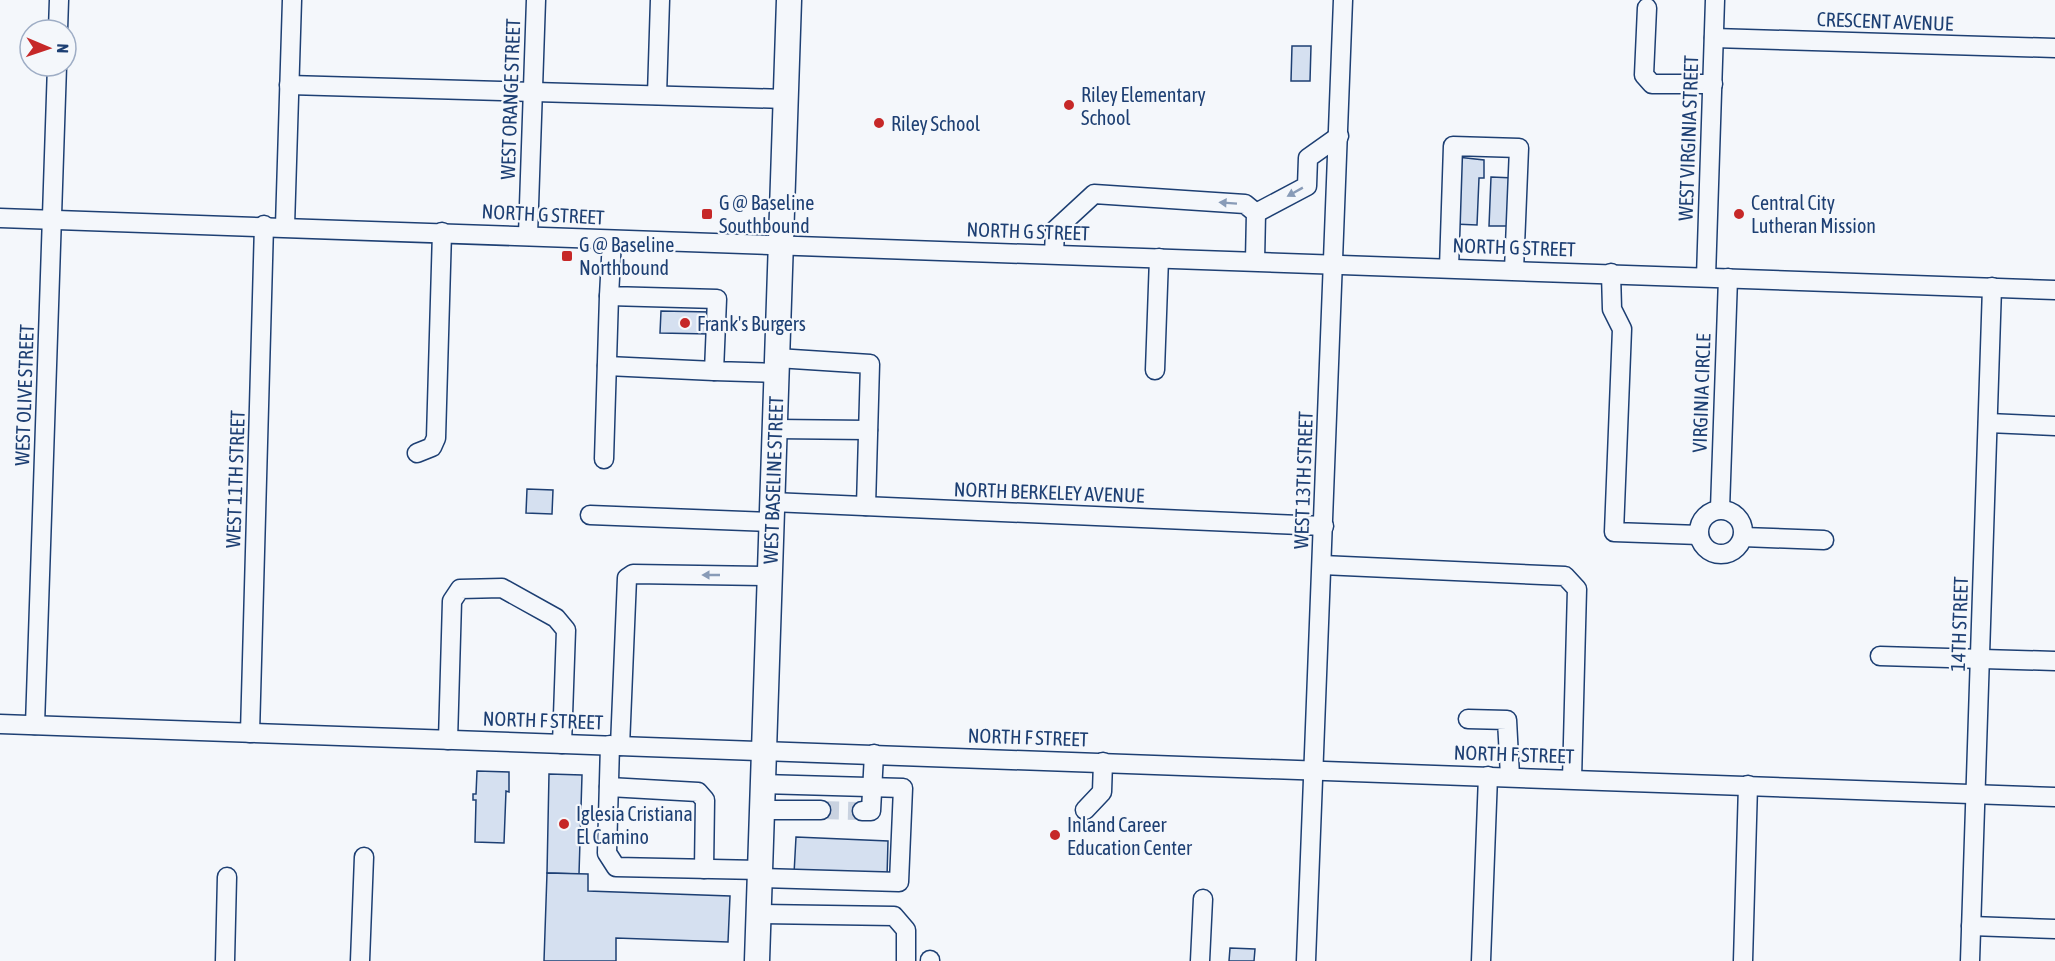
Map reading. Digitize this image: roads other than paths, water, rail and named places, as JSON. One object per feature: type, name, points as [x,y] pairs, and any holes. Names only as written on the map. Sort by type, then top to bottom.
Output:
[{"type":"main road","name":"WEST BASELINE STREET","points":[[757,961],[789,0]]},
{"type":"street","points":[[58,18],[59,0]]},
{"type":"street","points":[[285,226],[292,0]]},
{"type":"street","name":"WEST ORANGE STREET","points":[[528,235],[536,0]]},
{"type":"street","points":[[657,95],[660,0]]},
{"type":"street","name":"WEST 13TH STREET","points":[[1306,961],[1335,264],[1343,0]]},
{"type":"street","name":"WEST VIRGINIA STREET","points":[[1706,277],[1715,0]]},
{"type":"street","points":[[1647,8],[1644,75],[1652,84],[1713,84]]},
{"type":"street","name":"CRESCENT AVENUE","points":[[1714,38],[2055,48]]},
{"type":"street","name":"WEST OLIVE STREET","points":[[35,725],[57,78]]},
{"type":"street","points":[[289,85],[786,99]]},
{"type":"street","points":[[1256,213],[1307,186],[1308,158],[1339,136]]},
{"type":"street","points":[[1449,267],[1453,147],[1519,148],[1514,270]]},
{"type":"street","points":[[1054,254],[1055,230],[1094,194],[1245,204],[1256,213]]},
{"type":"street","points":[[1255,261],[1256,213]]},
{"type":"street","name":"NORTH G STREET","points":[[0,218],[264,225],[612,240],[1449,267],[2055,290]]},
{"type":"street","name":"WEST 11TH STREET","points":[[250,733],[264,225]]},
{"type":"street","points":[[417,453],[432,447],[436,438],[442,232]]},
{"type":"street","points":[[604,459],[612,240]]},
{"type":"street","points":[[1155,370],[1160,258]]},
{"type":"street","points":[[1611,273],[1612,309],[1622,329],[1614,532],[1699,535]]},
{"type":"street","name":"VIRGINIA CIRCLE","points":[[1720,509],[1728,278]]},
{"type":"street","name":"14TH STREET","points":[[1970,961],[1992,287]]},
{"type":"street","points":[[609,296],[717,299],[714,371]]},
{"type":"street","points":[[607,366],[714,371],[868,362],[871,367],[866,506]]},
{"type":"street","points":[[1988,423],[2055,426]]},
{"type":"street","points":[[776,429],[868,430]]},
{"type":"street","name":"NORTH BERKELEY AVENUE","points":[[590,515],[772,512],[866,506],[1324,526]]},
{"type":"street","points":[[1720,509],[1730,511],[1738,518],[1743,526],[1743,537],[1738,546],[1730,552],[1720,554],[1710,551],[1703,544],[1699,535],[1704,518],[1720,509]]},
{"type":"street","points":[[1743,537],[1824,540]]},
{"type":"street","points":[[1323,565],[1565,576],[1577,589],[1572,779]]},
{"type":"street","points":[[762,784],[903,788],[899,882],[704,869],[616,867],[607,852],[609,787],[615,746],[627,578],[633,574],[770,576]]},
{"type":"street","points":[[448,740],[452,601],[460,589],[502,588],[556,618],[566,630],[562,744]]},
{"type":"street","points":[[1880,656],[2055,661]]},
{"type":"street","points":[[1468,719],[1507,720],[1509,776]]},
{"type":"street","name":"NORTH F STREET","points":[[0,724],[2055,796]]},
{"type":"street","points":[[862,811],[871,811],[874,754]]},
{"type":"street","points":[[1085,810],[1102,792],[1103,762]]},
{"type":"street","points":[[1481,961],[1488,776]]},
{"type":"street","points":[[1743,961],[1748,785]]},
{"type":"street","points":[[609,787],[698,792],[705,800],[704,869]]},
{"type":"street","points":[[761,810],[821,810]]},
{"type":"street","points":[[360,961],[364,857]]},
{"type":"street","points":[[225,961],[227,877]]},
{"type":"street","points":[[1200,961],[1203,899]]},
{"type":"street","points":[[758,914],[894,916],[906,930],[906,961]]},
{"type":"street","points":[[1971,926],[2055,929]]},
{"type":"tunnel","points":[[821,810],[862,811]]},
{"type":"place","name":"Riley Elementary School","points":[[1069,105]]},
{"type":"place","name":"Riley School","points":[[879,123]]},
{"type":"place","name":"G @ Baseline Southbound","points":[[707,214]]},
{"type":"place","name":"Central City Lutheran Mission","points":[[1739,214]]},
{"type":"place","name":"G @ Baseline Northbound","points":[[567,256]]},
{"type":"place","name":"Frank's Burgers","points":[[685,323]]},
{"type":"place","name":"Iglesia Cristiana El Camino","points":[[564,824]]},
{"type":"place","name":"Inland Career Education Center","points":[[1055,835]]}]
